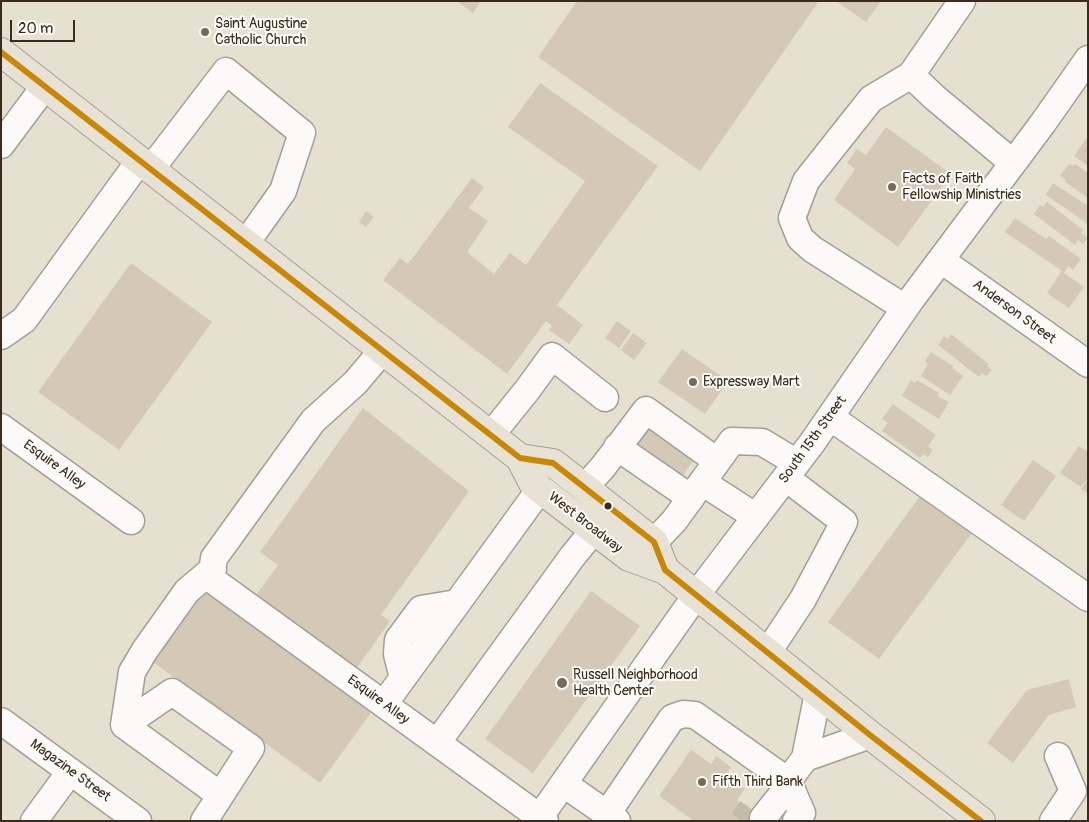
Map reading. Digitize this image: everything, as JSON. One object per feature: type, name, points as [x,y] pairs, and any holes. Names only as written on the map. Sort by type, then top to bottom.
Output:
[{"type":"main road","name":"West Broadway","points":[[1,52],[520,458],[533,483],[540,489],[629,557],[665,570],[697,594],[870,735],[981,821]]},
{"type":"main road","name":"West Broadway","points":[[520,458],[553,463],[585,487],[654,542],[665,570]]},
{"type":"street","points":[[906,308],[812,249],[800,238],[792,218],[806,181],[871,99],[911,75],[962,1]]},
{"type":"street","name":"South 15th Street","points":[[541,820],[564,784],[697,594],[830,417],[906,308],[1088,59]]},
{"type":"street","points":[[1,336],[24,320],[146,165],[226,72],[302,133],[283,191],[246,243]]},
{"type":"street","points":[[911,75],[934,97],[1013,163]]},
{"type":"street","points":[[1,145],[45,86]]},
{"type":"street","name":"Anderson Street","points":[[941,260],[1088,364]]},
{"type":"street","points":[[124,725],[132,672],[145,650],[187,591],[212,574],[214,558],[313,421],[356,383],[383,350]]},
{"type":"street","points":[[491,435],[552,356],[605,398]]},
{"type":"street","points":[[585,487],[646,410],[704,480]]},
{"type":"street","points":[[830,417],[1088,598]]},
{"type":"street","name":"Esquire Alley","points":[[1,427],[131,521]]},
{"type":"street","points":[[627,435],[704,480],[756,517]]},
{"type":"street","points":[[654,542],[674,521],[732,441],[762,442],[844,522],[803,599],[768,652]]},
{"type":"street","points":[[384,704],[540,489]]},
{"type":"street","points":[[438,743],[594,530]]},
{"type":"street","name":"Esquire Alley","points":[[212,574],[541,820]]},
{"type":"street","points":[[124,725],[172,692],[251,748],[204,821]]},
{"type":"street","points":[[765,816],[765,788],[788,781],[805,758],[818,693]]},
{"type":"street","points":[[564,784],[612,817],[672,718],[683,714],[695,715],[788,781],[802,813],[796,821]]},
{"type":"street","name":"Magazine Street","points":[[1,721],[138,821]]},
{"type":"street","points":[[124,725],[220,796]]},
{"type":"street","points":[[805,758],[870,735]]},
{"type":"street","points":[[1053,821],[1074,791],[1058,756]]},
{"type":"street","points":[[34,821],[70,772]]},
{"type":"building","points":[[457,1],[481,1],[473,13]]},
{"type":"building","points":[[577,1],[819,1],[700,171],[538,57]]},
{"type":"building","points":[[836,1],[881,1],[866,22]]},
{"type":"building","points":[[540,83],[658,166],[557,305],[583,325],[569,344],[549,330],[552,326],[546,321],[507,374],[383,280],[400,258],[408,264],[472,178],[484,187],[469,208],[488,221],[467,252],[494,274],[510,253],[526,265],[585,181],[508,127]]},
{"type":"building","name":"Facts of Faith Fellowship Ministries","points":[[886,127],[951,174],[898,247],[834,200],[855,169],[847,163],[857,149],[866,155]]},
{"type":"building","points":[[1088,136],[1088,166],[1074,156]]},
{"type":"building","points":[[1069,164],[1073,166],[1075,164],[1088,173],[1088,198],[1060,176]]},
{"type":"building","points":[[1053,183],[1088,206],[1088,224],[1046,195]]},
{"type":"building","points":[[1047,202],[1083,230],[1081,233],[1088,238],[1083,244],[1078,240],[1075,245],[1034,214],[1040,205],[1043,207]]},
{"type":"building","points":[[366,211],[374,217],[366,227],[359,222]]},
{"type":"building","points":[[1015,218],[1046,239],[1049,236],[1081,259],[1073,270],[1068,266],[1064,273],[1084,287],[1069,308],[1047,293],[1062,271],[1005,232]]},
{"type":"building","points":[[131,263],[212,322],[119,450],[38,392]]},
{"type":"building","points":[[617,321],[631,331],[619,348],[605,338]]},
{"type":"building","points":[[633,333],[647,343],[634,360],[621,350]]},
{"type":"building","points":[[951,334],[989,364],[987,366],[992,370],[986,376],[982,373],[979,377],[938,345],[944,336],[948,339]]},
{"type":"building","name":"Expressway Mart","points":[[682,349],[728,381],[705,414],[658,382]]},
{"type":"building","points":[[931,352],[953,366],[952,368],[963,376],[950,395],[921,376],[928,364],[925,361]]},
{"type":"building","points":[[911,380],[915,383],[917,380],[939,393],[938,396],[949,402],[939,419],[902,396]]},
{"type":"building","points":[[893,404],[936,435],[928,446],[933,450],[928,457],[923,454],[920,458],[882,431],[888,423],[882,419]]},
{"type":"building","points":[[363,408],[469,491],[381,615],[390,621],[357,668],[346,660],[344,664],[254,598],[278,565],[260,552]]},
{"type":"building","points":[[658,414],[703,446],[675,487],[629,455]]},
{"type":"building","points":[[1079,446],[1086,451],[1088,448],[1088,478],[1081,487],[1060,473]]},
{"type":"building","points":[[1033,460],[1056,476],[1024,521],[1001,505]]},
{"type":"building","points":[[1088,479],[1088,493],[1081,489]]},
{"type":"building","points":[[923,492],[974,530],[879,659],[828,622]]},
{"type":"building","points":[[206,590],[373,710],[320,783],[153,662]]},
{"type":"building","name":"Russell Neighborhood Health Center","points":[[591,591],[640,626],[533,773],[485,739]]},
{"type":"building","points":[[1069,679],[1076,707],[1049,715],[1013,763],[987,743],[1027,690]]},
{"type":"building","name":"Fifth Third Bank","points":[[691,750],[711,764],[716,756],[731,767],[725,775],[745,789],[737,800],[767,821],[694,821],[659,796]]},
{"type":"tunnel","points":[[742,821],[751,809]]},
{"type":"transit line","points":[[1,52],[520,458],[553,463],[654,542],[665,570],[870,735],[981,821]]},
{"type":"place","name":"Saint Augustine Catholic Church","points":[[205,32]]},
{"type":"place","name":"Facts of Faith Fellowship Ministries","points":[[892,187]]},
{"type":"place","name":"Expressway Mart","points":[[693,382]]},
{"type":"place","name":"Russell Neighborhood Health Center","points":[[562,683]]},
{"type":"place","name":"Fifth Third Bank","points":[[702,782]]}]
